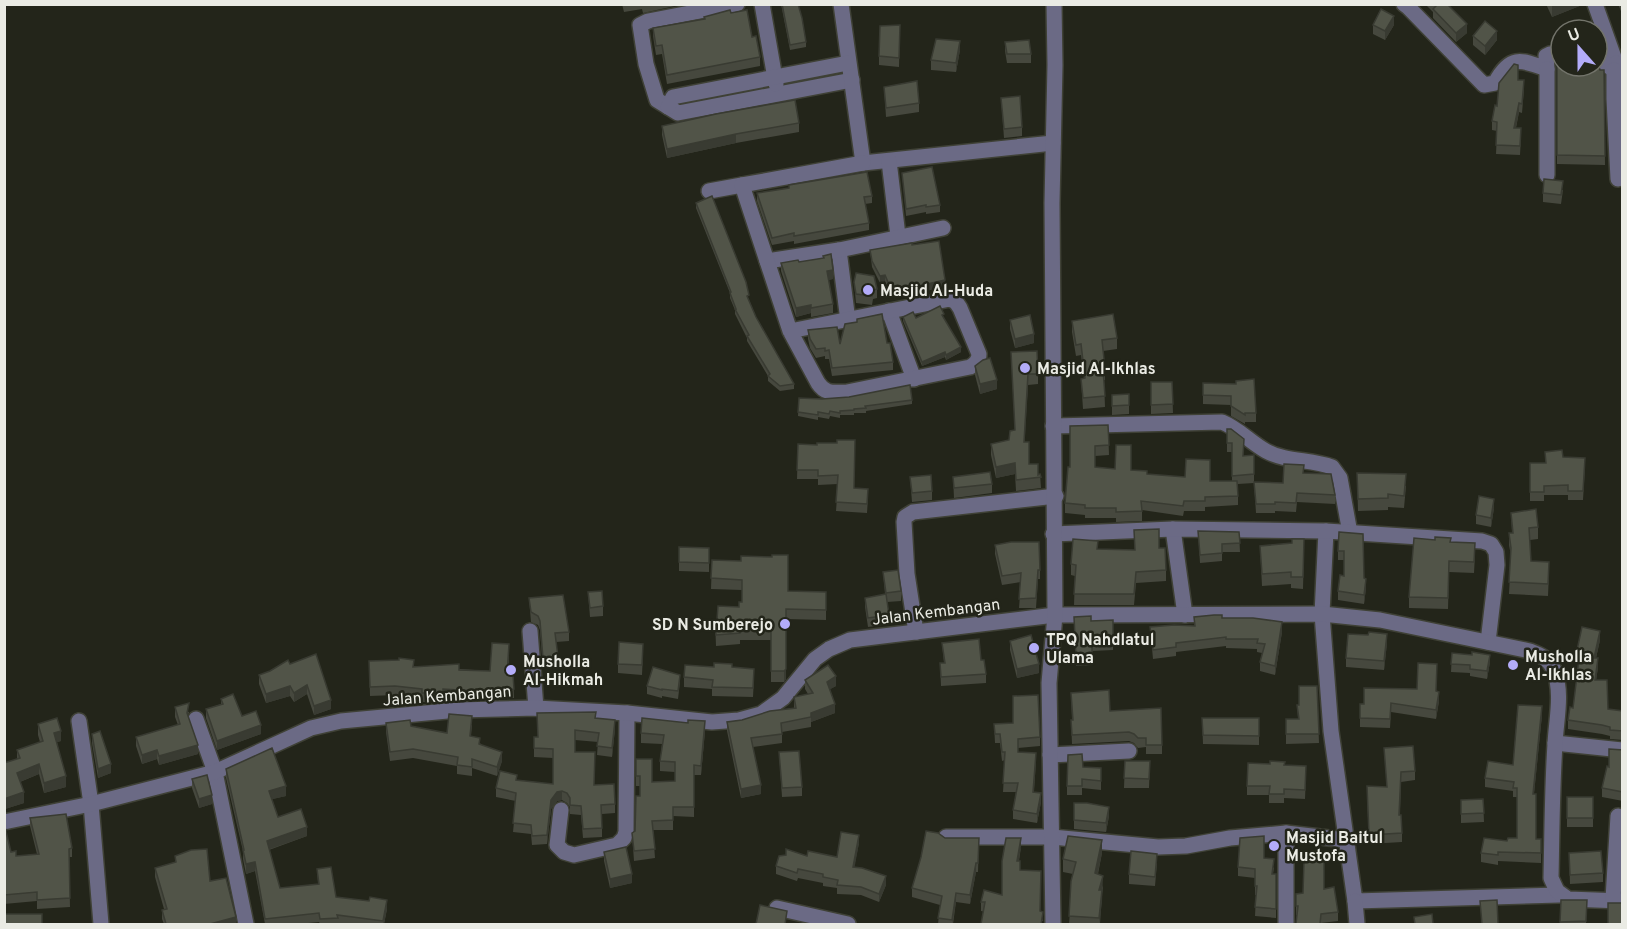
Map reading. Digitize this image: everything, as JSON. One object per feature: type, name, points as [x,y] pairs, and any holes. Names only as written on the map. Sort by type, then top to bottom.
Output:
[{"type":"street","points":[[737,4],[640,24],[646,64],[657,100],[678,113],[852,80]]},
{"type":"street","points":[[762,4],[778,94]]},
{"type":"street","points":[[841,4],[862,163]]},
{"type":"street","points":[[1053,924],[1048,683],[1055,615],[1053,534],[1056,496],[1053,426],[1054,4]]},
{"type":"street","points":[[1404,4],[1484,85],[1495,83],[1502,69],[1515,62],[1523,60],[1547,69]]},
{"type":"street","points":[[1595,4],[1618,66],[1614,99],[1618,179]]},
{"type":"street","points":[[1547,175],[1546,56],[1549,54]]},
{"type":"street","points":[[668,107],[673,97],[848,63]]},
{"type":"street","points":[[709,191],[862,163],[1053,143]]},
{"type":"street","points":[[889,161],[898,236]]},
{"type":"street","points":[[742,185],[790,331],[822,390],[829,393],[847,392],[970,367],[977,361],[979,354],[956,302],[946,299],[848,321],[790,331]]},
{"type":"street","points":[[767,261],[839,250],[943,228]]},
{"type":"street","points":[[839,250],[848,321]]},
{"type":"street","points":[[889,311],[914,379]]},
{"type":"street","points":[[1053,426],[1222,422],[1245,435],[1266,451],[1290,459],[1332,467],[1340,478],[1350,532]]},
{"type":"street","points":[[916,632],[907,573],[905,517],[913,512],[1056,496]]},
{"type":"street","points":[[1053,534],[1173,529],[1326,531],[1482,541],[1491,544],[1496,552],[1497,565],[1488,642]]},
{"type":"street","points":[[1173,529],[1185,615]]},
{"type":"street","points":[[1326,531],[1322,614],[1331,731],[1357,924]]},
{"type":"street","name":"Jalan Kembangan","points":[[4,822],[91,804],[215,772],[283,739],[331,723],[458,710],[536,708],[627,713],[712,722],[739,720],[761,714],[783,698],[809,666],[829,649],[850,640],[1055,615],[1322,614],[1380,620],[1530,651],[1542,655],[1550,663],[1555,673],[1558,708],[1551,878],[1559,895]]},
{"type":"street","points":[[530,631],[536,708]]},
{"type":"street","points":[[561,810],[557,845],[564,852],[574,855],[616,845],[624,838],[626,832],[627,713]]},
{"type":"street","points":[[196,719],[215,772],[246,924]]},
{"type":"street","points":[[79,721],[91,804],[101,924]]},
{"type":"street","points":[[1555,743],[1623,750]]},
{"type":"street","points":[[1050,755],[1130,751]]},
{"type":"street","points":[[1355,902],[1559,895],[1568,899],[1618,900],[1618,816]]},
{"type":"street","points":[[945,837],[1052,837],[1158,847],[1186,846],[1230,838],[1286,833],[1346,840]]},
{"type":"street","points":[[1286,833],[1286,924]]},
{"type":"street","points":[[777,908],[848,924]]},
{"type":"building","points":[[782,4],[798,4],[806,42],[790,45]]},
{"type":"building","points":[[1438,4],[1447,4],[1467,24],[1456,33],[1433,9]]},
{"type":"building","points":[[1381,9],[1394,16],[1385,31],[1373,25]]},
{"type":"building","points":[[730,10],[731,13],[747,10],[752,37],[756,36],[760,57],[667,75],[662,45],[656,46],[653,28],[705,19],[704,17]]},
{"type":"building","points":[[1485,21],[1497,31],[1485,46],[1473,36]]},
{"type":"building","points":[[900,25],[899,58],[879,56],[880,26]]},
{"type":"building","points":[[936,39],[960,41],[956,63],[931,60]]},
{"type":"building","points":[[1029,40],[1031,54],[1007,54],[1005,42]]},
{"type":"building","points":[[1514,64],[1518,65],[1518,80],[1524,80],[1522,104],[1519,103],[1514,128],[1521,128],[1520,146],[1496,145],[1497,122],[1492,121],[1495,105],[1497,106],[1499,83]]},
{"type":"building","points":[[1557,78],[1604,78],[1605,156],[1557,155]]},
{"type":"building","points":[[917,81],[919,103],[886,108],[884,87]]},
{"type":"building","points":[[1020,96],[1022,127],[1004,129],[1001,98]]},
{"type":"building","points":[[795,100],[799,123],[667,149],[662,126]]},
{"type":"building","points":[[932,167],[940,205],[906,209],[902,173]]},
{"type":"building","points":[[867,172],[872,196],[864,197],[869,223],[772,238],[757,193],[789,188],[789,185]]},
{"type":"building","points":[[1544,179],[1563,181],[1561,195],[1543,193]]},
{"type":"building","points":[[712,196],[746,282],[749,295],[747,296],[756,317],[794,384],[780,386],[768,376],[770,374],[747,336],[749,335],[735,309],[731,292],[696,203]]},
{"type":"building","points":[[939,241],[945,280],[896,291],[891,289],[885,275],[880,276],[872,261],[870,250]]},
{"type":"building","points":[[831,254],[833,270],[827,271],[833,304],[796,308],[781,263],[824,258],[823,256]]},
{"type":"building","points":[[856,273],[874,276],[877,289],[873,290],[872,296],[856,294],[854,282]]},
{"type":"building","points":[[940,306],[944,314],[942,315],[961,347],[946,355],[945,352],[922,362],[903,317],[913,312],[916,318]]},
{"type":"building","points":[[882,314],[893,362],[832,368],[829,350],[816,349],[810,339],[808,330],[837,327],[840,344],[845,324]]},
{"type":"building","points":[[1113,314],[1117,338],[1102,340],[1105,396],[1083,398],[1081,379],[1085,378],[1081,344],[1076,345],[1072,321]]},
{"type":"building","points":[[1030,315],[1034,334],[1015,339],[1010,320]]},
{"type":"building","points":[[1037,351],[1038,374],[1028,374],[1024,442],[1029,442],[1029,464],[1038,464],[1038,475],[1040,474],[1041,477],[1016,480],[1015,463],[996,467],[991,444],[1009,440],[1010,431],[1015,430],[1011,352]]},
{"type":"building","points":[[990,358],[997,380],[980,384],[975,366]]},
{"type":"building","points":[[1254,379],[1256,413],[1245,413],[1245,415],[1231,406],[1231,396],[1203,395],[1203,383],[1236,384],[1236,381]]},
{"type":"building","points":[[1151,382],[1172,382],[1173,404],[1151,405]]},
{"type":"building","points":[[910,385],[912,400],[865,406],[866,408],[840,411],[840,413],[818,412],[818,415],[798,412],[799,398],[849,397]]},
{"type":"building","points":[[1129,394],[1129,405],[1112,406],[1112,395]]},
{"type":"building","points":[[1108,425],[1109,445],[1095,446],[1095,467],[1115,469],[1116,445],[1131,445],[1131,470],[1147,471],[1147,474],[1185,477],[1186,459],[1210,460],[1210,481],[1237,481],[1238,496],[1205,497],[1205,501],[1184,501],[1183,506],[1141,501],[1142,511],[1116,512],[1116,508],[1085,508],[1085,505],[1065,503],[1068,467],[1070,467],[1070,426]]},
{"type":"building","points":[[1227,429],[1231,429],[1244,439],[1243,456],[1254,455],[1254,474],[1232,476],[1232,443],[1227,443]]},
{"type":"building","points":[[837,440],[855,440],[854,488],[868,489],[867,504],[836,502],[838,475],[818,476],[818,470],[797,470],[798,444],[837,443]]},
{"type":"building","points":[[1562,450],[1563,457],[1585,458],[1583,491],[1568,491],[1568,485],[1544,486],[1544,492],[1530,492],[1530,463],[1546,463],[1545,452]]},
{"type":"building","points":[[1284,464],[1304,465],[1303,473],[1331,474],[1335,495],[1297,493],[1296,503],[1256,504],[1254,482],[1283,483]]},
{"type":"building","points":[[990,472],[992,484],[954,488],[953,477]]},
{"type":"building","points":[[1357,473],[1406,474],[1404,496],[1388,494],[1388,498],[1358,499]]},
{"type":"building","points":[[931,475],[932,491],[912,493],[910,477]]},
{"type":"building","points":[[1479,496],[1494,499],[1491,518],[1476,515]]},
{"type":"building","points":[[1536,509],[1538,527],[1529,528],[1531,561],[1549,562],[1548,584],[1509,582],[1511,548],[1509,533],[1513,533],[1511,513]]},
{"type":"building","points":[[1159,529],[1159,548],[1165,548],[1166,570],[1136,572],[1134,594],[1074,594],[1076,565],[1071,564],[1073,539],[1098,541],[1097,549],[1135,550],[1134,530]]},
{"type":"building","points":[[1198,531],[1239,532],[1240,543],[1222,544],[1222,553],[1200,555]]},
{"type":"building","points":[[1339,532],[1363,534],[1364,578],[1366,579],[1364,595],[1338,591],[1340,575],[1344,576],[1344,551],[1338,551]]},
{"type":"building","points":[[1435,537],[1451,538],[1450,542],[1475,543],[1474,562],[1449,561],[1448,598],[1409,597],[1414,538],[1435,540]]},
{"type":"building","points":[[1292,539],[1304,539],[1303,577],[1291,577],[1291,572],[1262,574],[1260,546],[1292,543]]},
{"type":"building","points":[[1011,542],[1039,542],[1040,570],[1038,570],[1036,598],[1019,599],[1021,573],[1002,576],[995,545]]},
{"type":"building","points":[[679,547],[709,548],[709,563],[679,562]]},
{"type":"building","points":[[772,555],[788,555],[788,591],[826,592],[826,610],[786,609],[786,669],[784,671],[771,671],[771,629],[740,629],[740,633],[716,635],[715,621],[718,606],[739,607],[739,602],[742,602],[742,580],[711,578],[712,560],[741,561],[741,556],[772,557]]},
{"type":"building","points":[[898,570],[901,591],[886,593],[883,572]]},
{"type":"building","points":[[602,591],[603,606],[590,608],[588,592]]},
{"type":"building","points":[[886,594],[889,615],[868,618],[865,598]]},
{"type":"building","points":[[563,595],[569,632],[555,633],[558,657],[543,659],[540,621],[538,616],[531,612],[529,598]]},
{"type":"building","points":[[1222,615],[1222,618],[1253,618],[1282,622],[1275,666],[1260,662],[1265,644],[1257,643],[1258,639],[1226,639],[1226,637],[1176,643],[1176,647],[1153,650],[1150,627],[1195,626],[1194,617]]},
{"type":"building","points":[[1091,616],[1091,621],[1113,620],[1113,641],[1092,642],[1092,656],[1076,657],[1074,617]]},
{"type":"building","points":[[1582,627],[1600,631],[1594,658],[1598,658],[1595,680],[1607,680],[1608,709],[1623,711],[1623,731],[1568,720],[1570,707],[1573,708],[1580,651],[1577,650]]},
{"type":"building","points":[[1369,632],[1387,634],[1384,661],[1346,658],[1348,634],[1368,635]]},
{"type":"building","points":[[1031,635],[1039,664],[1017,669],[1010,641]]},
{"type":"building","points":[[979,639],[981,660],[984,660],[986,674],[941,677],[940,663],[945,663],[942,643]]},
{"type":"building","points":[[619,642],[643,644],[642,665],[618,664]]},
{"type":"building","points":[[492,643],[509,644],[507,675],[513,675],[514,689],[476,691],[443,689],[443,693],[422,693],[422,689],[395,686],[370,687],[369,661],[399,660],[399,658],[414,660],[413,667],[459,664],[459,670],[490,671]]},
{"type":"building","points":[[1472,652],[1490,655],[1487,671],[1470,669],[1470,665],[1451,664],[1452,653],[1472,655]]},
{"type":"building","points":[[316,654],[331,700],[314,706],[307,685],[294,693],[290,686],[266,694],[259,675],[288,660],[290,664]]},
{"type":"building","points":[[714,663],[754,669],[753,688],[712,687],[713,680],[684,677],[685,665],[714,667]]},
{"type":"building","points":[[1418,663],[1437,664],[1436,691],[1439,692],[1436,710],[1391,703],[1390,719],[1360,718],[1360,704],[1364,704],[1364,688],[1417,689]]},
{"type":"building","points":[[828,665],[836,676],[827,682],[835,704],[811,713],[811,717],[781,723],[782,734],[751,738],[761,785],[741,789],[727,722],[770,711],[796,708],[794,697],[813,693],[805,680]]},
{"type":"building","points":[[653,667],[680,675],[678,691],[647,686]]},
{"type":"building","points":[[1299,686],[1317,686],[1319,734],[1286,734],[1286,719],[1299,719],[1297,705],[1299,705]]},
{"type":"building","points":[[1109,690],[1110,711],[1161,708],[1162,745],[1146,745],[1146,738],[1138,738],[1129,732],[1072,735],[1071,693]]},
{"type":"building","points":[[233,694],[242,716],[256,711],[261,725],[217,741],[206,709],[223,704],[221,699]]},
{"type":"building","points":[[1038,695],[1040,737],[1018,739],[1018,752],[1036,753],[1033,792],[1041,793],[1037,814],[1013,810],[1018,783],[1003,783],[1005,752],[1002,752],[1000,734],[995,734],[994,724],[1013,723],[1013,696]]},
{"type":"building","points":[[189,703],[187,713],[198,745],[159,756],[157,750],[142,755],[136,737],[180,724],[175,707]]},
{"type":"building","points":[[1518,705],[1542,706],[1533,794],[1536,794],[1536,839],[1541,839],[1541,853],[1498,852],[1498,855],[1481,853],[1484,838],[1507,841],[1508,838],[1517,838],[1517,788],[1513,788],[1514,782],[1485,778],[1488,761],[1513,765]]},
{"type":"building","points":[[596,712],[595,718],[615,720],[612,748],[597,746],[599,733],[575,730],[575,752],[595,752],[594,785],[614,784],[615,804],[601,805],[602,828],[583,829],[581,806],[570,805],[567,793],[557,792],[551,800],[547,835],[532,836],[531,825],[513,823],[516,793],[496,788],[500,771],[517,775],[516,780],[553,784],[553,749],[534,748],[534,737],[538,737],[537,713]]},
{"type":"building","points":[[449,714],[472,716],[470,736],[480,738],[479,744],[502,752],[497,767],[472,759],[472,767],[457,765],[458,757],[413,749],[390,752],[386,723],[410,720],[411,726],[447,733]]},
{"type":"building","points":[[57,718],[61,731],[54,733],[66,776],[44,783],[39,764],[17,773],[24,792],[4,799],[4,763],[20,758],[17,750],[43,741],[38,724]]},
{"type":"building","points":[[642,718],[688,723],[688,720],[705,721],[701,766],[694,765],[694,807],[673,807],[673,820],[652,821],[655,849],[634,851],[632,833],[635,831],[636,796],[640,796],[640,776],[636,776],[636,759],[652,759],[652,782],[675,781],[675,762],[660,761],[664,735],[641,733]]},
{"type":"building","points":[[1202,718],[1259,718],[1259,736],[1203,735]]},
{"type":"building","points":[[100,731],[111,764],[98,769],[92,734]]},
{"type":"building","points":[[1413,746],[1415,771],[1401,772],[1399,815],[1401,815],[1402,833],[1369,835],[1367,786],[1387,787],[1384,748]]},
{"type":"building","points":[[272,748],[286,786],[269,791],[278,817],[301,809],[307,827],[267,841],[280,888],[319,884],[317,869],[331,867],[336,897],[369,901],[370,897],[387,900],[383,921],[337,915],[338,918],[320,919],[319,913],[265,919],[255,862],[246,864],[226,769]]},
{"type":"building","points":[[1609,749],[1623,750],[1623,792],[1602,788],[1607,766],[1609,767]]},
{"type":"building","points":[[799,751],[802,787],[782,788],[779,752]]},
{"type":"building","points":[[1082,754],[1083,767],[1101,768],[1101,781],[1082,779],[1082,786],[1067,786],[1068,755]]},
{"type":"building","points":[[1125,761],[1150,761],[1149,779],[1124,778]]},
{"type":"building","points":[[1270,761],[1285,762],[1284,765],[1306,766],[1305,790],[1284,789],[1284,794],[1269,794],[1270,786],[1247,786],[1248,763],[1270,764]]},
{"type":"building","points":[[207,775],[212,795],[199,799],[192,779]]},
{"type":"building","points":[[1567,797],[1593,797],[1593,818],[1567,818]]},
{"type":"building","points":[[1483,799],[1484,813],[1461,814],[1461,800]]},
{"type":"building","points":[[1074,803],[1109,807],[1106,823],[1074,820]]},
{"type":"building","points":[[66,814],[72,848],[69,849],[70,898],[37,900],[37,892],[4,895],[4,827],[11,852],[16,851],[16,856],[39,854],[30,818]]},
{"type":"building","points":[[926,831],[938,833],[945,838],[979,838],[978,863],[976,863],[970,895],[956,893],[952,920],[938,918],[942,896],[912,888]]},
{"type":"building","points":[[841,832],[859,835],[853,867],[886,876],[879,894],[861,887],[837,885],[838,880],[823,877],[823,874],[798,869],[797,873],[776,866],[779,856],[786,855],[786,849],[807,856],[808,851],[837,857]]},
{"type":"building","points":[[1068,836],[1102,840],[1095,873],[1103,876],[1099,890],[1102,890],[1099,918],[1069,916],[1071,881],[1076,862],[1063,859]]},
{"type":"building","points":[[1264,836],[1264,858],[1274,859],[1272,874],[1276,874],[1276,909],[1255,907],[1257,886],[1255,886],[1255,869],[1238,867],[1240,838]]},
{"type":"building","points":[[1006,838],[1021,838],[1017,861],[1020,861],[1020,870],[1041,871],[1040,911],[1043,912],[1041,924],[981,924],[985,902],[981,902],[984,890],[1002,895],[1002,861]]},
{"type":"building","points":[[626,847],[632,874],[610,879],[604,852]]},
{"type":"building","points":[[207,849],[210,881],[226,878],[236,917],[210,924],[166,924],[162,910],[167,909],[155,868],[176,862],[175,856],[191,850]]},
{"type":"building","points":[[1131,851],[1157,854],[1155,877],[1129,874]]},
{"type":"building","points":[[1601,851],[1603,873],[1570,875],[1569,853]]},
{"type":"building","points":[[1304,861],[1324,861],[1324,889],[1334,887],[1338,912],[1321,914],[1320,924],[1296,924],[1298,906],[1296,906],[1296,894],[1303,893]]},
{"type":"building","points":[[1497,900],[1498,924],[1482,924],[1480,901]]},
{"type":"building","points":[[1561,900],[1587,900],[1586,921],[1560,922]]},
{"type":"building","points":[[1608,903],[1622,903],[1623,924],[1608,924]]},
{"type":"building","points":[[760,905],[787,911],[785,924],[756,924]]},
{"type":"building","points":[[4,914],[42,914],[42,924],[4,924]]},
{"type":"building","points":[[1432,914],[1433,924],[1415,924],[1414,917]]},
{"type":"place","name":"Masjid Al-Huda","points":[[868,290]]},
{"type":"place","name":"Masjid Al-Ikhlas","points":[[1025,368]]},
{"type":"place","name":"SD N Sumberejo","points":[[785,624]]},
{"type":"place","name":"TPQ Nahdlatul Ulama","points":[[1034,648]]},
{"type":"place","name":"Musholla Al-Ikhlas","points":[[1513,665]]},
{"type":"place","name":"Musholla Al-Hikmah","points":[[511,670]]},
{"type":"place","name":"Masjid Baitul Mustofa","points":[[1274,846]]}]
